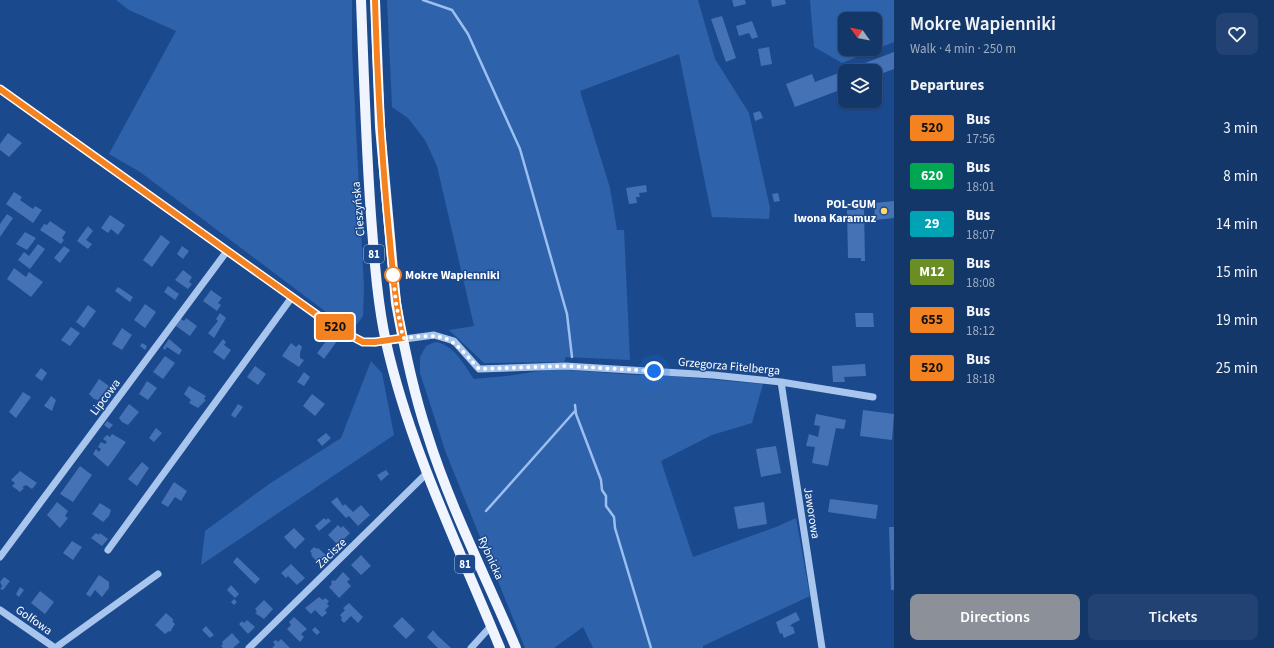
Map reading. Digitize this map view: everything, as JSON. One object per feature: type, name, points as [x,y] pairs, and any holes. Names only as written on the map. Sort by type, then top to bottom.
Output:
[{"type":"main road","name":"Cieszyńska","points":[[361,0],[367,166],[376,275],[386,341],[408,421],[429,477]]},
{"type":"main road","name":"81","points":[[375,0],[380,127],[396,303],[403,338]]},
{"type":"main road","name":"Rybnicka","points":[[403,338],[427,433],[443,478],[516,648]]},
{"type":"main road","name":"81","points":[[429,477],[500,648]]},
{"type":"street","points":[[0,89],[334,327],[363,342],[386,341],[403,338]]},
{"type":"street","name":"Lipcowa","points":[[0,557],[227,250]]},
{"type":"street","points":[[108,550],[292,297]]},
{"type":"street","name":"Grzegorza Fitelberga","points":[[403,338],[434,335],[454,342],[479,369],[565,366],[713,374],[781,382],[873,397]]},
{"type":"street","name":"Jaworowa","points":[[781,382],[822,648]]},
{"type":"street","name":"Zacisze","points":[[249,648],[429,477]]},
{"type":"street","points":[[55,648],[158,574]]},
{"type":"street","name":"Golfowa","points":[[0,610],[55,648]]},
{"type":"street","points":[[471,648],[492,626]]},
{"type":"shaded area","points":[[116,0],[352,0],[352,49],[364,287],[363,316],[355,327],[338,321],[140,172],[109,154],[176,31],[129,10]]},
{"type":"shaded area","points":[[387,0],[698,0],[715,59],[749,113],[770,208],[769,219],[712,217],[679,54],[580,91],[610,188],[617,230],[624,230],[630,360],[566,357],[564,362],[484,363],[449,330],[474,326],[437,166],[425,140],[408,118],[392,107]]},
{"type":"shaded area","points":[[810,0],[894,0],[894,42],[882,47],[882,12],[838,12],[838,56],[859,56],[842,63],[814,47]]},
{"type":"shaded area","points":[[435,342],[448,347],[453,351],[474,379],[554,369],[673,376],[763,384],[752,423],[712,435],[661,461],[693,557],[776,527],[796,518],[810,596],[703,646],[703,648],[593,648],[583,627],[554,648],[525,648],[446,453],[420,373],[420,357],[426,346]]},
{"type":"shaded area","points":[[371,361],[382,373],[394,435],[201,565],[205,531],[269,484],[341,438]]},
{"type":"building","points":[[732,0],[745,0],[746,4],[734,7]]},
{"type":"building","points":[[771,0],[785,0],[786,4],[772,7]]},
{"type":"building","points":[[722,16],[736,58],[726,62],[711,19]]},
{"type":"building","points":[[752,21],[758,37],[752,39],[749,33],[739,36],[736,26]]},
{"type":"building","points":[[769,47],[772,64],[761,66],[758,49]]},
{"type":"building","points":[[894,52],[894,69],[882,73],[882,64],[862,64]]},
{"type":"building","points":[[838,73],[838,91],[795,107],[786,84],[812,74],[815,82]]},
{"type":"building","points":[[760,111],[763,118],[755,121],[753,113]]},
{"type":"building","points":[[8,133],[22,143],[9,157],[0,150],[0,144]]},
{"type":"building","points":[[646,185],[647,192],[639,193],[640,197],[636,197],[637,203],[629,204],[626,188]]},
{"type":"building","points":[[14,192],[22,197],[20,200],[33,209],[35,206],[42,210],[33,223],[6,204]]},
{"type":"building","points":[[778,193],[780,201],[774,202],[772,194]]},
{"type":"building","name":"POL-GUM Iwona Karamuz","points":[[894,201],[894,218],[875,220],[874,203]]},
{"type":"building","points":[[856,205],[864,205],[865,261],[861,261],[861,258],[848,258],[847,210],[856,210]]},
{"type":"building","points":[[7,214],[13,218],[0,237],[0,224]]},
{"type":"building","points":[[110,215],[125,225],[118,235],[111,229],[108,233],[101,228]]},
{"type":"building","points":[[50,221],[66,232],[62,238],[64,240],[61,244],[40,230],[44,224],[47,225]]},
{"type":"building","points":[[88,226],[93,231],[86,240],[92,244],[88,249],[77,241]]},
{"type":"building","points":[[25,232],[36,238],[27,250],[16,244]]},
{"type":"building","points":[[161,235],[170,242],[152,267],[143,260]]},
{"type":"building","points":[[38,244],[45,249],[30,269],[18,260],[24,252],[29,256]]},
{"type":"building","points":[[64,246],[70,250],[60,263],[54,258]]},
{"type":"building","points":[[182,246],[189,251],[183,259],[177,254]]},
{"type":"building","points":[[14,268],[26,277],[29,272],[43,282],[31,297],[7,279]]},
{"type":"building","points":[[183,270],[192,277],[189,282],[192,284],[188,289],[175,280]]},
{"type":"building","points":[[168,286],[179,294],[175,300],[164,292]]},
{"type":"building","points":[[118,287],[133,297],[130,302],[115,291]]},
{"type":"building","points":[[211,290],[222,298],[218,303],[221,305],[217,311],[203,301]]},
{"type":"building","points":[[145,304],[156,312],[145,328],[134,320]]},
{"type":"building","points":[[88,305],[96,311],[84,328],[76,322]]},
{"type":"building","points":[[220,313],[226,318],[214,338],[208,333],[218,321],[216,319]]},
{"type":"building","points":[[855,313],[873,313],[874,327],[856,327]]},
{"type":"building","points":[[186,318],[197,326],[190,336],[176,326],[181,319],[184,321]]},
{"type":"building","points":[[71,327],[80,333],[70,346],[61,340]]},
{"type":"building","points":[[122,328],[132,335],[122,350],[112,344]]},
{"type":"building","points":[[330,336],[337,341],[324,359],[317,353]]},
{"type":"building","points":[[169,339],[182,350],[179,355],[167,347],[165,350],[163,348]]},
{"type":"building","points":[[223,339],[226,342],[224,345],[231,350],[224,360],[213,352]]},
{"type":"building","points":[[142,343],[147,346],[145,350],[140,346]]},
{"type":"building","points":[[291,343],[296,347],[299,344],[302,347],[300,358],[304,360],[299,367],[282,356]]},
{"type":"building","points":[[165,356],[175,363],[163,379],[153,372]]},
{"type":"building","points":[[865,364],[866,376],[844,377],[845,382],[833,382],[832,366]]},
{"type":"building","points":[[255,366],[266,374],[258,385],[247,377]]},
{"type":"building","points":[[41,368],[47,373],[42,381],[35,376]]},
{"type":"building","points":[[304,372],[310,377],[304,386],[297,382]]},
{"type":"building","points":[[99,379],[109,386],[98,400],[94,399],[89,394]]},
{"type":"building","points":[[147,381],[157,388],[148,400],[139,394]]},
{"type":"building","points":[[189,386],[206,396],[204,399],[206,400],[198,408],[189,403],[191,400],[184,394]]},
{"type":"building","points":[[23,392],[31,397],[16,418],[9,412]]},
{"type":"building","points":[[312,394],[325,404],[315,416],[303,406]]},
{"type":"building","points":[[51,396],[56,400],[52,411],[44,406]]},
{"type":"building","points":[[129,404],[139,412],[128,425],[122,422],[119,418]]},
{"type":"building","points":[[238,404],[243,407],[235,418],[231,415]]},
{"type":"building","points":[[863,410],[894,414],[892,440],[860,436]]},
{"type":"building","points":[[816,414],[846,420],[844,429],[836,428],[828,466],[812,463],[815,447],[806,446],[809,434],[818,437],[820,426],[814,425]]},
{"type":"building","points":[[107,421],[113,425],[109,429],[104,425]]},
{"type":"building","points":[[156,428],[162,433],[154,442],[149,438]]},
{"type":"building","points":[[326,433],[331,438],[322,446],[317,440]]},
{"type":"building","points":[[112,434],[126,442],[108,467],[93,454],[96,449],[99,452],[101,449],[98,447],[101,442],[105,444],[107,442],[103,439],[107,435],[110,437]]},
{"type":"building","points":[[776,446],[781,473],[761,477],[756,449]]},
{"type":"building","points":[[142,462],[149,468],[137,486],[128,479]]},
{"type":"building","points":[[80,466],[92,475],[73,502],[60,494]]},
{"type":"building","points":[[386,470],[389,474],[381,481],[377,475]]},
{"type":"building","points":[[20,471],[37,483],[32,489],[26,485],[22,487],[24,488],[20,492],[12,486],[15,483],[11,480]]},
{"type":"building","points":[[174,482],[187,491],[181,501],[175,497],[168,507],[161,503]]},
{"type":"building","points":[[337,497],[343,506],[345,504],[353,512],[361,505],[370,515],[358,526],[349,516],[346,518],[331,502]]},
{"type":"building","points":[[830,499],[878,505],[876,519],[828,512]]},
{"type":"building","points":[[57,502],[68,511],[65,516],[68,518],[60,528],[47,515]]},
{"type":"building","points":[[764,502],[767,524],[738,529],[734,507]]},
{"type":"building","points":[[100,503],[111,510],[109,516],[103,522],[92,514]]},
{"type":"building","points":[[324,518],[326,520],[328,518],[331,521],[319,531],[315,526]]},
{"type":"building","points":[[338,525],[341,528],[343,526],[350,533],[338,545],[328,535]]},
{"type":"building","points":[[889,527],[894,527],[894,590],[891,590]]},
{"type":"building","points":[[294,528],[305,539],[295,549],[284,537]]},
{"type":"building","points":[[96,533],[99,535],[100,533],[108,539],[102,546],[91,538]]},
{"type":"building","points":[[72,541],[82,547],[73,560],[63,553]]},
{"type":"building","points":[[314,547],[317,549],[318,548],[327,556],[319,564],[311,555],[312,554],[310,551]]},
{"type":"building","points":[[361,555],[371,566],[361,575],[351,565]]},
{"type":"building","points":[[237,557],[260,579],[255,584],[233,562]]},
{"type":"building","points":[[291,564],[305,578],[297,585],[288,576],[286,578],[281,573]]},
{"type":"building","points":[[343,572],[350,579],[347,582],[351,586],[339,598],[329,587],[332,584],[331,582],[333,580],[335,581]]},
{"type":"building","points":[[99,575],[109,582],[109,588],[102,597],[95,590],[90,597],[86,594]]},
{"type":"building","points":[[4,577],[10,581],[3,590],[0,589],[2,586],[0,582]]},
{"type":"building","points":[[231,585],[239,594],[235,598],[227,590]]},
{"type":"building","points":[[20,587],[24,590],[19,597],[16,594]]},
{"type":"building","points":[[40,591],[54,602],[45,614],[31,603]]},
{"type":"building","points":[[319,597],[323,600],[325,598],[329,601],[327,604],[329,606],[325,610],[327,613],[322,617],[315,610],[311,614],[305,608]]},
{"type":"building","points":[[234,599],[237,602],[234,605],[231,602]]},
{"type":"building","points":[[264,600],[273,609],[264,619],[255,613],[257,612],[255,609]]},
{"type":"building","points":[[349,603],[363,617],[358,623],[351,616],[344,623],[341,620],[342,618],[340,615],[345,610],[343,608]]},
{"type":"building","points":[[796,612],[800,620],[790,626],[793,627],[795,633],[784,638],[782,633],[780,634],[776,622]]},
{"type":"building","points":[[166,613],[174,620],[172,621],[175,624],[170,632],[169,631],[165,634],[155,625]]},
{"type":"building","points":[[294,617],[307,629],[301,634],[304,637],[300,642],[287,629],[291,625],[289,622]]},
{"type":"building","points":[[402,617],[415,630],[406,639],[393,626]]},
{"type":"building","points":[[247,620],[255,627],[248,634],[239,624],[242,621],[244,623]]},
{"type":"building","points":[[206,626],[214,635],[210,638],[202,630]]},
{"type":"building","points":[[315,627],[320,632],[317,635],[312,630]]},
{"type":"building","points":[[433,630],[451,648],[438,648],[427,637]]},
{"type":"building","points":[[232,633],[240,642],[233,648],[223,648],[221,646],[223,644],[222,642]]},
{"type":"building","points":[[281,639],[290,648],[272,648],[275,645],[273,642],[276,640],[278,642]]},
{"type":"waterway","points":[[423,0],[452,10],[468,34],[520,149],[567,314],[572,357]]},
{"type":"waterway","points":[[575,405],[576,414],[601,480],[602,490],[606,496],[606,506],[614,517],[615,528],[651,648]]},
{"type":"waterway","points":[[486,511],[575,411]]},
{"type":"bus line","name":"520","points":[[0,89],[334,327],[363,342],[403,338],[396,303],[380,127],[375,0]]},
{"type":"place","name":"POL-GUM Iwona Karamuz","points":[[884,211]]},
{"type":"place","name":"Mokre Wapienniki","points":[[393,275]]},
{"type":"route","points":[[393,275],[396,303],[403,338],[434,335],[454,342],[479,369],[565,366],[654,371]]}]
